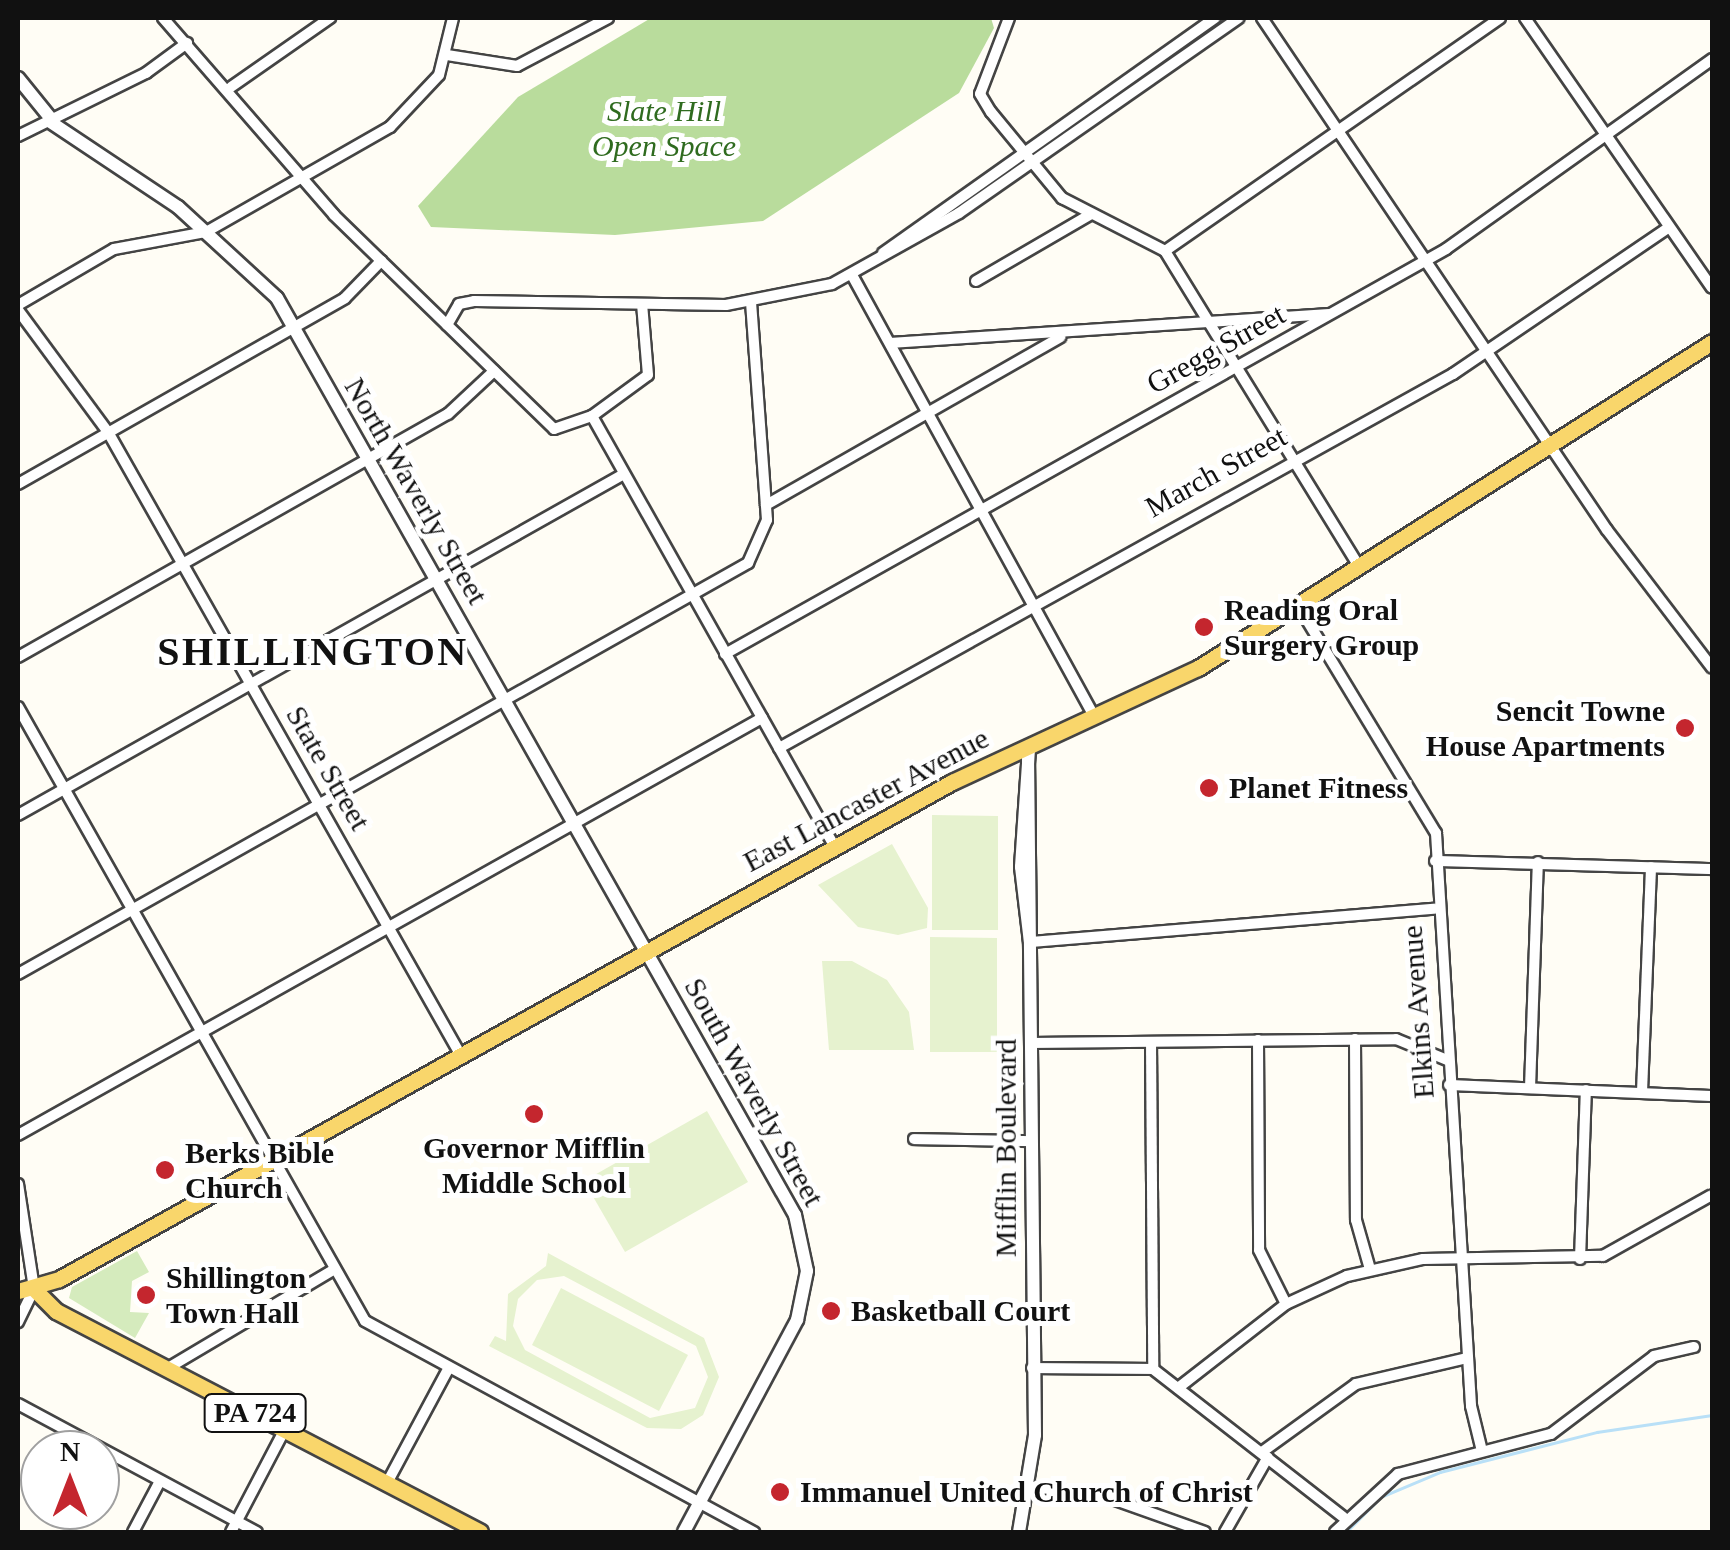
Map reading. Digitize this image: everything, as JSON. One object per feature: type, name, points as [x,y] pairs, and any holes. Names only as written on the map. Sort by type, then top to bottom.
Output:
[{"type":"main road","name":"East Lancaster Avenue","points":[[26,1290],[273,1159],[834,846],[1095,718],[1299,606],[1557,448],[1712,342]]},
{"type":"main road","name":"PA 724","points":[[26,1290],[56,1311],[387,1483],[457,1527],[480,1532]]},
{"type":"street","points":[[163,18],[230,86],[304,178],[381,261],[561,433],[592,416],[648,375],[642,304]]},
{"type":"street","points":[[230,86],[330,18]]},
{"type":"street","points":[[18,308],[114,249],[206,232],[304,178],[413,109],[448,55],[452,18]]},
{"type":"street","points":[[448,55],[517,66],[608,18]]},
{"type":"street","points":[[1009,18],[980,94],[1030,163],[1092,214],[1166,251],[1360,568]]},
{"type":"street","points":[[879,258],[1215,18]]},
{"type":"street","points":[[447,325],[459,304],[474,301],[751,303],[852,275],[1030,163],[1239,18]]},
{"type":"street","points":[[1262,18],[1557,448],[1709,654],[1712,668]]},
{"type":"street","points":[[1166,251],[1500,18]]},
{"type":"street","points":[[1525,18],[1712,288]]},
{"type":"street","points":[[18,136],[187,43]]},
{"type":"street","name":"Gregg Street","points":[[725,654],[1428,260],[1712,59]]},
{"type":"street","name":"North Waverly Street","points":[[18,78],[50,121],[206,232],[260,276],[295,327],[648,950]]},
{"type":"street","points":[[976,282],[1092,214]]},
{"type":"street","name":"March Street","points":[[779,748],[1490,350],[1668,226]]},
{"type":"street","points":[[18,484],[345,298],[381,261]]},
{"type":"street","points":[[852,275],[1037,602],[1095,718]]},
{"type":"street","points":[[18,974],[748,563],[764,535],[766,505],[751,303]]},
{"type":"street","name":"State Street","points":[[18,308],[108,432],[460,1054]]},
{"type":"street","points":[[891,344],[1061,336],[1209,320],[1331,314]]},
{"type":"street","points":[[766,505],[932,416],[1061,336]]},
{"type":"street","points":[[18,656],[461,405],[494,371]]},
{"type":"street","points":[[592,416],[834,846]]},
{"type":"street","points":[[18,815],[624,474]]},
{"type":"street","name":"Elkins Avenue","points":[[1299,606],[1424,803],[1435,862],[1435,909],[1468,1358],[1482,1451]]},
{"type":"street","points":[[18,707],[365,1321],[448,1370],[754,1532]]},
{"type":"street","points":[[18,1134],[762,718]]},
{"type":"street","name":"Mifflin Boulevard","points":[[1018,1532],[1026,1486],[1032,1368],[1029,752]]},
{"type":"street","points":[[1435,862],[1712,869]]},
{"type":"street","points":[[1530,1088],[1538,862]]},
{"type":"street","points":[[1642,1092],[1652,867]]},
{"type":"street","points":[[1030,942],[1435,909]]},
{"type":"street","name":"South Waverly Street","points":[[648,950],[788,1201],[806,1254],[797,1320],[684,1532]]},
{"type":"street","points":[[1355,1038],[1356,1220],[1370,1269]]},
{"type":"street","points":[[1030,1043],[1396,1038],[1447,1060]]},
{"type":"street","points":[[1258,1040],[1259,1250],[1286,1304]]},
{"type":"street","points":[[1150,1042],[1153,1369]]},
{"type":"street","points":[[1449,1085],[1712,1096]]},
{"type":"street","points":[[1580,1258],[1586,1090]]},
{"type":"street","points":[[914,1139],[1031,1140]]},
{"type":"street","points":[[18,1184],[26,1290],[18,1322]]},
{"type":"street","points":[[1178,1388],[1286,1304],[1370,1269],[1460,1256],[1580,1258],[1625,1247],[1710,1196]]},
{"type":"street","points":[[168,1368],[335,1269]]},
{"type":"street","points":[[1335,1532],[1343,1517],[1398,1474],[1562,1430],[1654,1356],[1694,1347]]},
{"type":"street","points":[[1225,1532],[1265,1454],[1356,1384],[1468,1358]]},
{"type":"street","points":[[1032,1368],[1153,1369],[1343,1517]]},
{"type":"street","points":[[387,1483],[448,1370]]},
{"type":"street","points":[[18,1404],[160,1481],[234,1527],[256,1532]]},
{"type":"street","points":[[234,1527],[286,1429]]},
{"type":"street","points":[[133,1532],[160,1481]]},
{"type":"street","points":[[1026,1486],[1104,1496],[1205,1532]]},
{"type":"green space","name":"Slate Hill Open Space","points":[[651,18],[991,18],[994,28],[959,93],[763,221],[615,235],[431,227],[418,206],[518,97]]},
{"type":"green space","points":[[932,815],[998,816],[998,930],[932,930]]},
{"type":"green space","points":[[892,844],[928,908],[927,928],[898,935],[858,927],[818,885]]},
{"type":"green space","points":[[930,937],[997,938],[997,1052],[930,1052]]},
{"type":"green space","points":[[822,961],[852,961],[887,980],[909,1012],[914,1050],[829,1050]]},
{"type":"green space","points":[[707,1111],[748,1182],[625,1252],[584,1181]]},
{"type":"green space","points":[[137,1251],[149,1272],[132,1281],[130,1312],[149,1313],[135,1338],[69,1298],[72,1287]]},
{"type":"green space","points":[[548,1253],[704,1338],[719,1377],[703,1415],[681,1429],[647,1428],[489,1346],[495,1336],[506,1341],[508,1294],[546,1266]],"holes":[[[564,1276],[696,1346],[708,1377],[695,1408],[650,1418],[525,1350],[513,1326],[518,1299],[537,1280]]]},
{"type":"green space","points":[[561,1288],[688,1355],[659,1411],[532,1345]]},
{"type":"green space","name":"Basketball Court","points":[[831,1299],[840,1302],[840,1320],[831,1323],[822,1320],[819,1311],[822,1302]]},
{"type":"waterway","points":[[1346,1532],[1381,1497],[1440,1472],[1597,1432],[1712,1415]]},
{"type":"place","name":"Reading Oral Surgery Group","points":[[1204,627]]},
{"type":"place","name":"Sencit Towne House Apartments","points":[[1685,728]]},
{"type":"place","name":"Planet Fitness","points":[[1209,788]]},
{"type":"place","name":"Governor Mifflin Middle School","points":[[534,1114]]},
{"type":"place","name":"Berks Bible Church","points":[[165,1170]]},
{"type":"place","name":"Shillington Town Hall","points":[[146,1295]]},
{"type":"place","name":"Basketball Court","points":[[831,1311]]},
{"type":"place","name":"Immanuel United Church of Christ","points":[[780,1492]]},
{"type":"district","name":"SHILLINGTON","points":[[313,652]]}]
